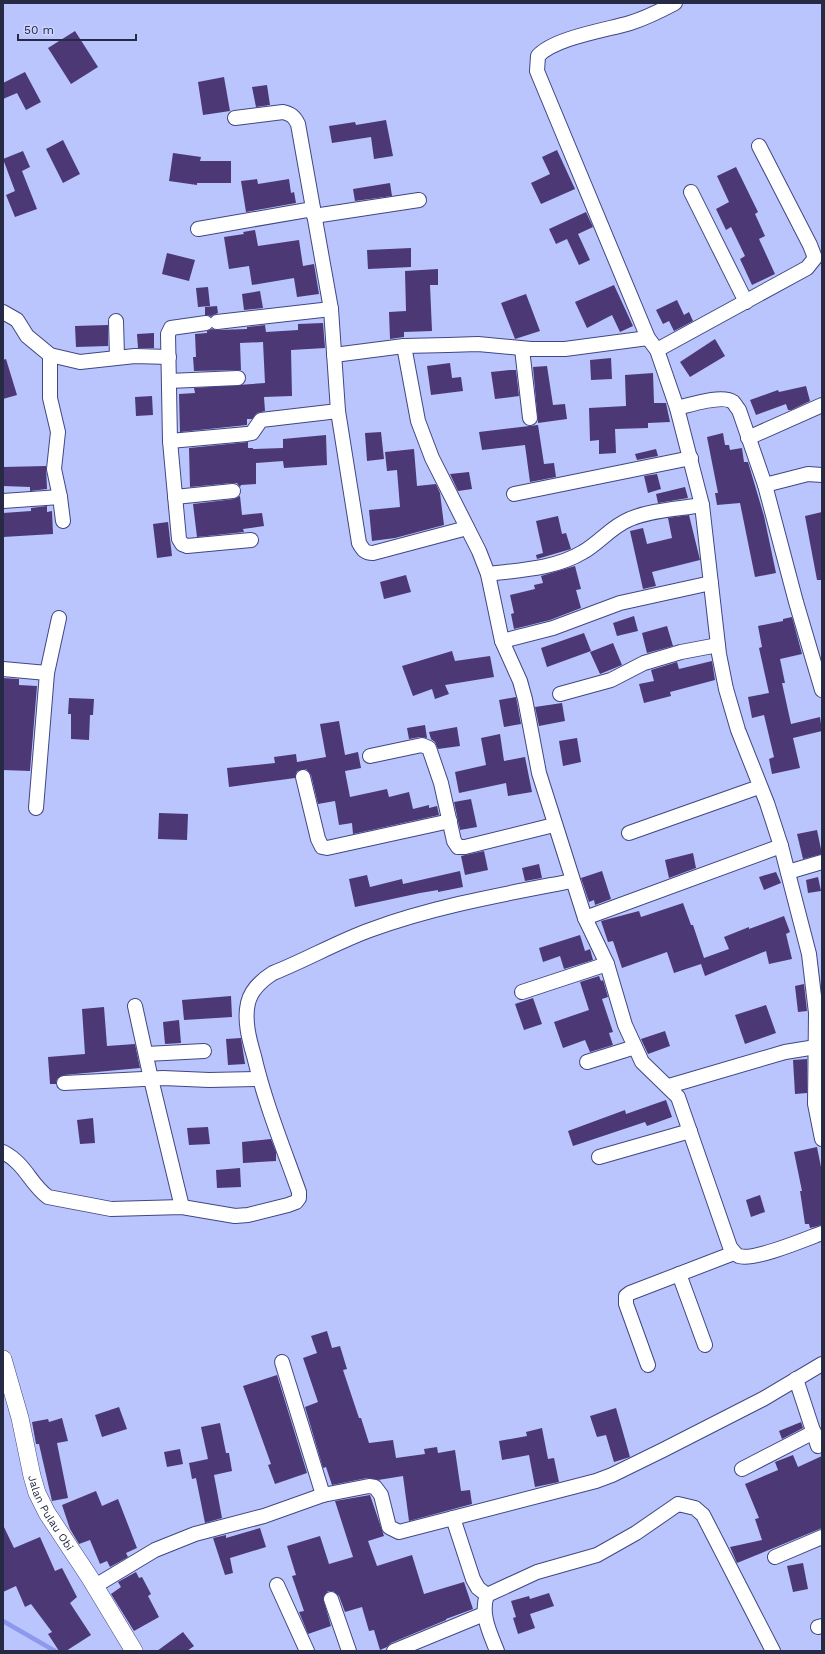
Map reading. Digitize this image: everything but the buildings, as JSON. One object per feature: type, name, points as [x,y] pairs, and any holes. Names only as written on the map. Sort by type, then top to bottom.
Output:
[{"type":"street","points":[[675,3],[656,13],[630,23],[550,46],[538,56],[536,63],[537,71],[648,338],[657,350],[677,408],[691,458],[702,505],[718,645],[726,689],[738,730],[759,787],[767,802],[788,872],[816,953],[818,1047],[815,1104],[822,1139]]},
{"type":"street","points":[[235,118],[283,112],[295,117],[298,124],[332,309],[338,411],[359,543],[362,549],[367,553],[373,553],[468,528]]},
{"type":"street","points":[[657,350],[807,268],[815,258],[810,245],[759,146]]},
{"type":"street","points":[[691,192],[746,302]]},
{"type":"street","points":[[198,228],[419,200]]},
{"type":"street","points":[[251,540],[187,546],[182,544],[178,535],[170,441],[168,334],[171,328],[332,309]]},
{"type":"street","points":[[3,312],[17,320],[27,336],[50,355],[80,362],[117,357],[169,357]]},
{"type":"street","points":[[116,321],[117,357]]},
{"type":"street","points":[[334,355],[404,346],[478,344],[522,348],[577,348],[648,338]]},
{"type":"street","points":[[404,346],[418,421],[432,458],[468,528],[488,574],[502,641],[520,681],[525,699],[539,774],[554,825],[585,918],[607,964],[625,1025],[642,1062],[669,1086],[678,1097],[730,1247],[734,1253]]},
{"type":"street","points":[[522,348],[530,418]]},
{"type":"street","points":[[50,355],[50,398],[58,432],[54,469],[60,497],[62,521]]},
{"type":"street","points":[[169,381],[238,378]]},
{"type":"street","points":[[677,408],[716,399],[725,399],[733,402],[739,410],[765,485],[796,602],[822,690]]},
{"type":"street","points":[[748,438],[822,405]]},
{"type":"street","points":[[170,441],[247,434],[252,433],[261,420],[338,411]]},
{"type":"street","points":[[514,494],[691,458]]},
{"type":"street","points":[[765,485],[808,474],[822,475]]},
{"type":"street","points":[[175,497],[232,491]]},
{"type":"street","points":[[3,501],[60,497]]},
{"type":"street","points":[[488,574],[530,569],[559,562],[582,553],[628,519],[640,515],[702,505]]},
{"type":"street","points":[[502,641],[560,625],[620,603],[711,583]]},
{"type":"street","points":[[36,808],[47,673],[59,618]]},
{"type":"street","points":[[560,694],[611,680],[644,663],[681,652],[718,645]]},
{"type":"street","points":[[3,669],[47,673]]},
{"type":"street","points":[[370,756],[422,745],[429,748],[441,783],[456,845],[461,848],[554,825]]},
{"type":"street","points":[[303,777],[318,840],[322,847],[327,848],[450,821]]},
{"type":"street","points":[[629,833],[759,787]]},
{"type":"street","points":[[585,918],[780,846]]},
{"type":"street","points":[[788,872],[822,862]]},
{"type":"street","points":[[3,1152],[13,1157],[29,1173],[42,1193],[54,1199],[111,1209],[182,1207],[229,1215],[248,1215],[288,1206],[296,1202],[299,1198],[299,1192],[265,1102],[248,1035],[247,1013],[251,994],[264,979],[273,973],[370,930],[411,917],[509,893],[572,881]]},
{"type":"street","points":[[522,992],[607,964]]},
{"type":"street","points":[[135,1006],[182,1207]]},
{"type":"street","points":[[586,1062],[635,1047]]},
{"type":"street","points":[[669,1086],[786,1052],[818,1047]]},
{"type":"street","points":[[146,1054],[204,1051]]},
{"type":"street","points":[[64,1083],[151,1079],[259,1079]]},
{"type":"street","points":[[599,1157],[690,1130]]},
{"type":"street","points":[[648,1365],[626,1304],[626,1296],[630,1293],[734,1253],[746,1256],[762,1254],[822,1233]]},
{"type":"street","points":[[680,1274],[705,1345]]},
{"type":"street","name":"Jalan Pulau Obi","points":[[3,1359],[20,1418],[32,1476],[38,1493],[47,1513],[95,1586],[134,1651]]},
{"type":"street","points":[[282,1362],[323,1496]]},
{"type":"street","points":[[95,1586],[155,1550],[195,1534],[264,1516],[323,1496],[369,1486],[374,1487],[381,1496],[389,1527],[399,1532],[612,1475],[762,1398],[822,1364]]},
{"type":"street","points":[[796,1379],[818,1446]]},
{"type":"street","points":[[742,1469],[814,1432]]},
{"type":"street","points":[[497,1651],[484,1614],[483,1604],[487,1595],[537,1572],[597,1555],[636,1533],[678,1504],[695,1508],[703,1515],[773,1651]]},
{"type":"street","points":[[453,1518],[473,1579],[478,1588],[487,1595]]},
{"type":"street","points":[[775,1557],[822,1537]]},
{"type":"street","points":[[277,1585],[307,1651]]},
{"type":"street","points":[[332,1599],[349,1651]]},
{"type":"street","points":[[394,1651],[484,1614]]},
{"type":"waterway","points":[[3,1621],[55,1651]]}]
